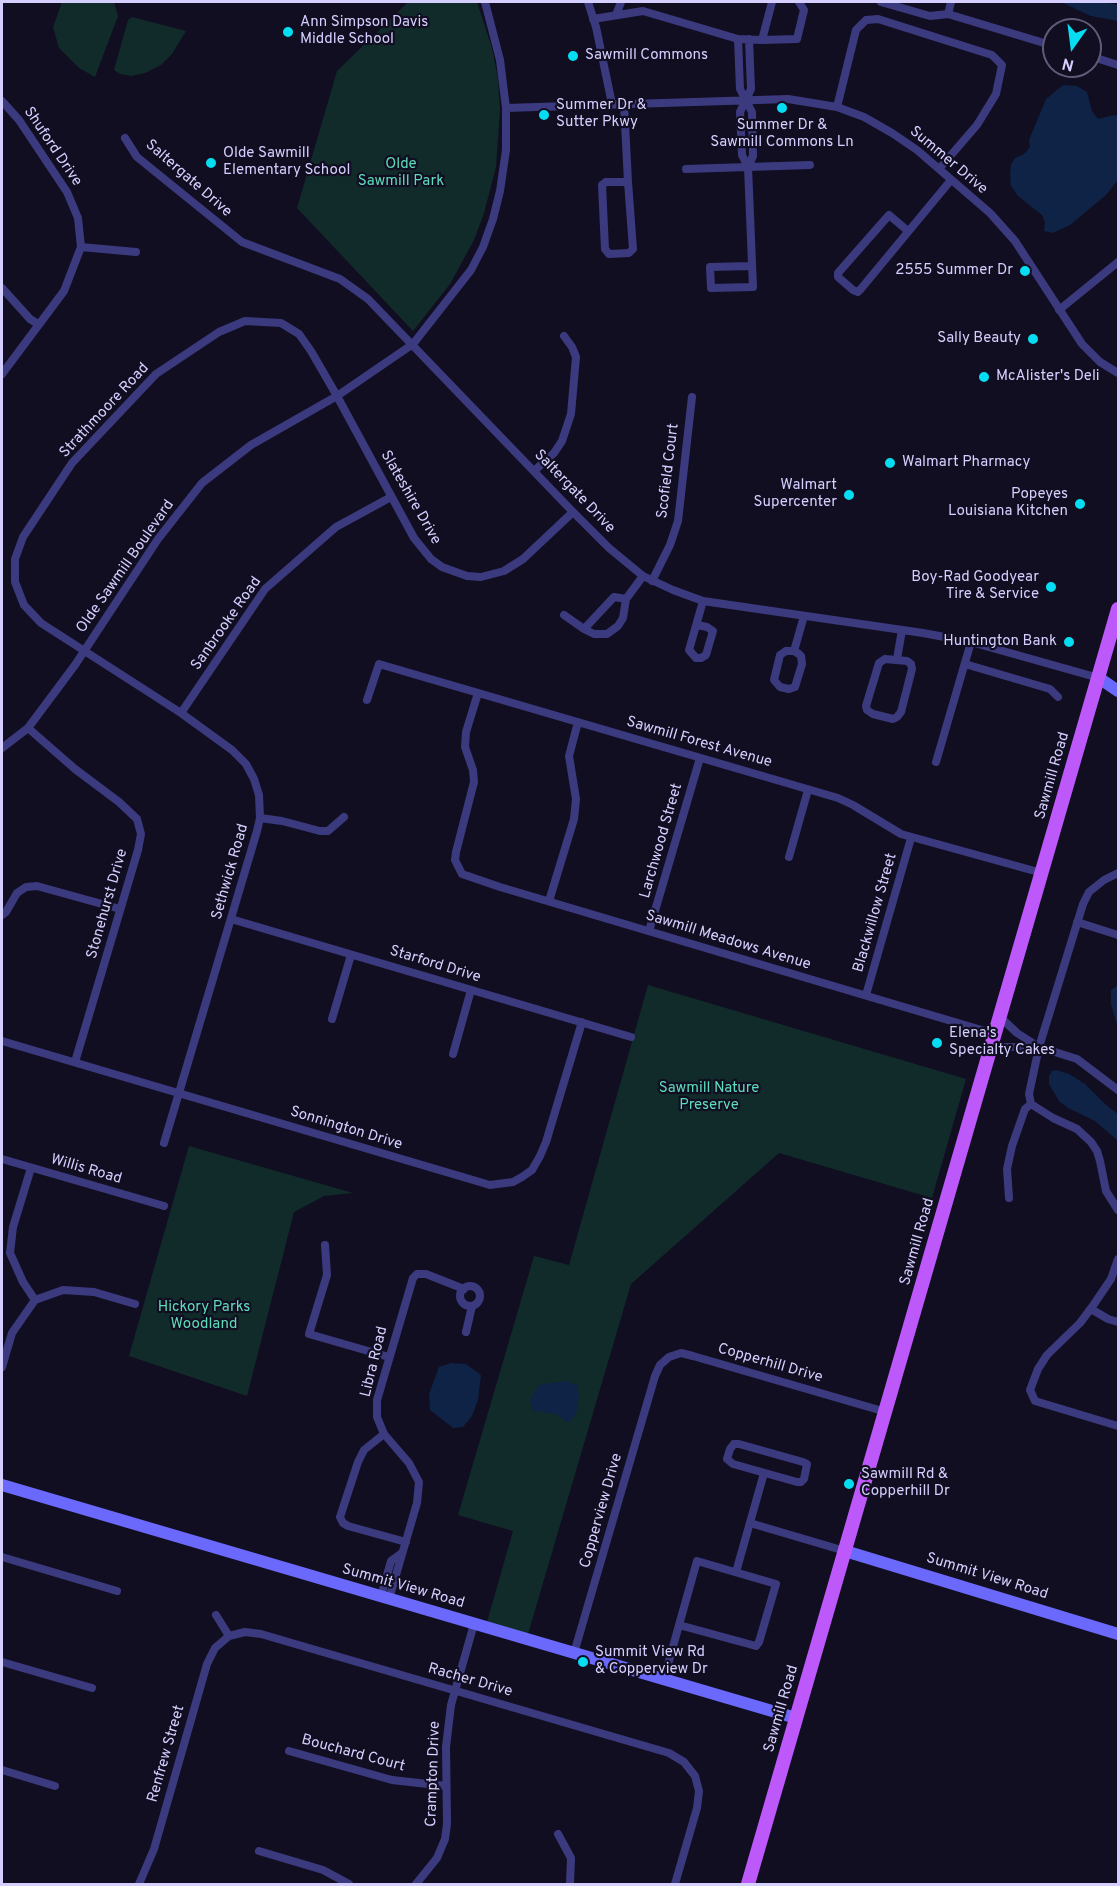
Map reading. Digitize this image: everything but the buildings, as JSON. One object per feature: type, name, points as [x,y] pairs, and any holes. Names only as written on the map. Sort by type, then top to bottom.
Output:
[{"type":"main road","name":"Sawmill Road","points":[[748,1884],[1119,609]]},
{"type":"street","name":"Olde Sawmill Boulevard","points":[[2,748],[28,728],[84,651],[158,539],[202,483],[251,445],[337,396],[413,344],[471,270],[483,247],[500,191],[506,150],[507,108],[500,60],[485,2]]},
{"type":"street","points":[[588,2],[612,104]]},
{"type":"street","points":[[616,15],[621,2]]},
{"type":"street","points":[[762,40],[772,2]]},
{"type":"street","points":[[593,19],[647,12],[738,39],[797,39],[804,10],[799,2]]},
{"type":"street","points":[[881,2],[930,16],[948,14],[1042,42]]},
{"type":"street","points":[[948,14],[951,2]]},
{"type":"street","points":[[837,107],[856,30],[866,20],[878,19],[992,55],[1002,65],[996,94],[976,125],[939,169]]},
{"type":"street","points":[[738,39],[740,88],[747,100]]},
{"type":"street","points":[[749,39],[751,89],[740,112],[742,154],[748,167],[753,287],[711,288],[710,267],[752,266]]},
{"type":"street","points":[[1102,60],[1119,65]]},
{"type":"street","name":"Summer Drive","points":[[507,108],[788,99],[837,107],[864,117],[917,150],[990,213],[1015,241],[1082,344],[1100,362],[1119,373]]},
{"type":"street","name":"Shuford Drive","points":[[2,101],[19,120],[67,192],[78,218],[81,247]]},
{"type":"street","points":[[624,104],[633,249],[629,253],[609,254],[605,249],[603,185],[606,182],[628,182]]},
{"type":"street","name":"Saltergate Drive","points":[[125,138],[137,157],[242,242],[320,270],[355,288],[413,344],[573,512],[609,548],[643,576],[673,591],[703,601],[971,642],[1099,678]]},
{"type":"street","points":[[686,169],[810,165]]},
{"type":"street","points":[[908,231],[890,215],[838,273],[838,277],[858,292],[951,180]]},
{"type":"street","points":[[2,374],[64,291],[81,247],[136,252]]},
{"type":"street","points":[[1059,310],[1119,262]]},
{"type":"street","points":[[2,288],[30,319],[38,324]]},
{"type":"street","name":"Strathmoore Road","points":[[84,651],[41,622],[24,605],[15,582],[15,559],[23,537],[72,463],[156,374],[219,332],[245,321],[281,323],[298,334],[311,351],[337,396]]},
{"type":"street","points":[[534,471],[554,453],[562,441],[571,414],[576,357],[564,336]]},
{"type":"street","name":"Slateshire Drive","points":[[337,396],[414,538],[431,559],[448,570],[467,576],[481,577],[504,571],[523,559],[573,512]]},
{"type":"street","name":"Scofield Court","points":[[652,580],[670,545],[679,515],[692,397]]},
{"type":"street","name":"Sanbrooke Road","points":[[181,713],[265,588],[336,527],[391,496]]},
{"type":"street","points":[[564,615],[594,634],[607,634],[618,626],[623,618],[626,598],[643,576]]},
{"type":"street","points":[[584,629],[614,597],[626,598]]},
{"type":"street","points":[[697,625],[703,601]]},
{"type":"street","points":[[794,651],[804,616]]},
{"type":"street","points":[[897,659],[902,630]]},
{"type":"street","points":[[936,762],[971,642]]},
{"type":"street","name":"Sethwick Road","points":[[84,651],[181,713],[232,750],[246,764],[259,795],[261,818],[165,1143]]},
{"type":"street","points":[[786,651],[794,651],[801,656],[802,664],[795,687],[789,689],[780,687],[774,680],[780,655],[786,651]]},
{"type":"street","points":[[885,659],[897,659],[908,661],[912,669],[901,712],[893,719],[873,714],[867,710],[866,706],[879,663],[885,659]]},
{"type":"street","name":"Sawmill Forest Avenue","points":[[367,700],[379,664],[838,798],[900,834],[1042,873]]},
{"type":"street","points":[[964,664],[1050,689],[1058,698]]},
{"type":"street","points":[[1099,678],[1119,679]]},
{"type":"street","points":[[1099,678],[1119,691]]},
{"type":"street","name":"Sawmill Meadows Avenue","points":[[478,693],[466,732],[465,747],[473,770],[474,782],[456,852],[455,860],[462,874],[866,995],[993,1040],[1039,1047]]},
{"type":"street","points":[[549,901],[573,819],[576,799],[569,756],[578,722]]},
{"type":"street","name":"Stonehurst Drive","points":[[28,728],[75,770],[119,802],[137,819],[141,834],[75,1062]]},
{"type":"street","name":"Larchwood Street","points":[[650,931],[700,758]]},
{"type":"street","points":[[789,857],[808,790]]},
{"type":"street","points":[[261,818],[328,831],[344,817]]},
{"type":"street","name":"Blackwillow Street","points":[[866,995],[911,838]]},
{"type":"street","points":[[1119,873],[1104,879],[1089,892],[1083,904],[1039,1047],[1029,1094],[1031,1104],[1077,1129],[1091,1142],[1097,1151],[1106,1191],[1119,1210]]},
{"type":"street","points":[[2,915],[17,893],[26,887],[37,885],[120,909]]},
{"type":"street","name":"Starford Drive","points":[[231,919],[631,1036]]},
{"type":"street","points":[[1077,922],[1119,935]]},
{"type":"street","points":[[332,1019],[351,954]]},
{"type":"street","points":[[453,1054],[471,990]]},
{"type":"street","points":[[1000,1017],[1017,1033],[1039,1047],[1077,1059],[1119,1090]]},
{"type":"street","name":"Sonnington Drive","points":[[2,1041],[475,1182],[501,1185],[522,1177],[532,1170],[540,1156],[582,1023]]},
{"type":"street","points":[[1009,1198],[1007,1169],[1012,1146],[1024,1110],[1031,1104]]},
{"type":"street","name":"Willis Road","points":[[2,1159],[164,1206]]},
{"type":"street","points":[[31,1168],[6,1253],[35,1300]]},
{"type":"street","points":[[325,1245],[327,1275],[309,1334],[389,1357]]},
{"type":"street","points":[[1119,1259],[1111,1279],[1080,1323],[1047,1355],[1038,1369],[1030,1390],[1032,1398],[1041,1404],[1119,1426]]},
{"type":"street","name":"Libra Road","points":[[385,1598],[391,1561],[403,1553],[417,1503],[419,1482],[409,1463],[384,1434],[377,1417],[377,1400],[411,1282],[417,1275],[426,1274],[464,1289]]},
{"type":"street","points":[[466,1332],[472,1306],[479,1300],[478,1291],[470,1286],[460,1294],[461,1300],[466,1305],[472,1306]]},
{"type":"street","points":[[2,1367],[12,1334],[35,1300],[63,1290],[94,1292],[135,1304]]},
{"type":"street","points":[[1090,1309],[1119,1322]]},
{"type":"street","name":"Copperhill Drive","points":[[655,1376],[660,1365],[669,1357],[681,1353],[886,1412]]},
{"type":"street","name":"Copperview Drive","points":[[574,1653],[655,1376]]},
{"type":"street","points":[[384,1434],[364,1450],[340,1517],[348,1526],[406,1542]]},
{"type":"street","points":[[734,1444],[807,1464],[801,1482],[764,1473],[729,1462],[727,1459],[734,1444]]},
{"type":"street","points":[[736,1572],[764,1473]]},
{"type":"street","name":"Summit View Road","points":[[2,1485],[796,1718]]},
{"type":"street","points":[[750,1523],[845,1551]]},
{"type":"street","name":"Summit View Road","points":[[845,1551],[1119,1634]]},
{"type":"street","points":[[2,1557],[117,1591]]},
{"type":"street","points":[[664,1679],[679,1625],[697,1562],[776,1584],[756,1646],[679,1625]]},
{"type":"street","points":[[216,1615],[229,1636]]},
{"type":"street","name":"Crampton Drive","points":[[419,1883],[442,1849],[447,1824],[446,1747],[451,1705],[474,1624]]},
{"type":"street","name":"Racher Drive","points":[[229,1636],[245,1632],[261,1634],[669,1753],[684,1762],[695,1776],[699,1791],[697,1808],[675,1884]]},
{"type":"street","name":"Renfrew Street","points":[[139,1884],[154,1849],[207,1664],[215,1648],[229,1636]]},
{"type":"street","points":[[2,1662],[92,1688]]},
{"type":"street","name":"Bouchard Court","points":[[289,1751],[392,1780],[446,1786]]},
{"type":"street","points":[[2,1770],[55,1786]]},
{"type":"street","points":[[558,1834],[571,1858],[570,1884]]},
{"type":"street","points":[[259,1851],[323,1870],[349,1884]]},
{"type":"green space","points":[[62,2],[114,2],[118,16],[95,77],[79,68],[59,48],[53,27]]},
{"type":"green space","name":"Olde Sawmill Park","points":[[408,2],[477,2],[492,48],[498,79],[500,110],[496,167],[474,240],[450,284],[413,331],[297,208],[337,71]]},
{"type":"green space","points":[[132,17],[186,31],[172,54],[161,65],[145,73],[131,76],[114,70],[128,20]]},
{"type":"green space","name":"Sawmill Nature Preserve","points":[[648,985],[966,1079],[932,1198],[779,1153],[631,1284],[528,1634],[487,1622],[513,1531],[458,1515],[534,1256],[569,1265]]},
{"type":"green space","name":"Hickory Parks Woodland","points":[[189,1146],[353,1193],[324,1196],[294,1212],[247,1396],[129,1356]]},
{"type":"water","points":[[1061,2],[1105,2],[1118,5],[1118,21],[1091,16]]},
{"type":"water","points":[[1063,85],[1077,86],[1087,92],[1092,111],[1098,119],[1118,116],[1118,180],[1106,195],[1070,225],[1053,233],[1044,231],[1045,222],[1042,215],[1018,196],[1011,186],[1010,174],[1015,158],[1024,154],[1030,147],[1029,140],[1046,99]]},
{"type":"water","points":[[1117,986],[1118,1028],[1111,1004],[1111,990]]},
{"type":"water","points":[[1052,1071],[1069,1074],[1085,1084],[1118,1114],[1117,1140],[1095,1121],[1059,1101],[1049,1084],[1049,1076]]},
{"type":"water","points":[[451,1363],[466,1364],[481,1375],[478,1400],[472,1416],[463,1427],[453,1428],[430,1410],[429,1394],[439,1367]]},
{"type":"water","points":[[565,1381],[577,1385],[579,1396],[576,1414],[569,1423],[556,1414],[532,1410],[530,1400],[539,1385]]},
{"type":"place","name":"Ann Simpson Davis Middle School","points":[[288,32]]},
{"type":"place","name":"Sawmill Commons","points":[[573,56]]},
{"type":"place","name":"Summer Dr & Sawmill Commons Ln","points":[[782,108]]},
{"type":"place","name":"Summer Dr & Sutter Pkwy","points":[[544,115]]},
{"type":"place","name":"Olde Sawmill Elementary School","points":[[211,163]]},
{"type":"place","name":"2555 Summer Dr","points":[[1025,271]]},
{"type":"place","name":"Sally Beauty","points":[[1033,339]]},
{"type":"place","name":"McAlister's Deli","points":[[984,377]]},
{"type":"place","name":"Walmart Pharmacy","points":[[890,463]]},
{"type":"place","name":"Walmart Supercenter","points":[[849,495]]},
{"type":"place","name":"Popeyes Louisiana Kitchen","points":[[1080,504]]},
{"type":"place","name":"Boy-Rad Goodyear Tire & Service","points":[[1051,587]]},
{"type":"place","name":"Huntington Bank","points":[[1069,642]]},
{"type":"place","name":"Elena's Specialty Cakes","points":[[937,1043]]},
{"type":"place","name":"Sawmill Rd & Copperhill Dr","points":[[849,1484]]},
{"type":"place","name":"Summit View Rd & Copperview Dr","points":[[583,1662]]}]
